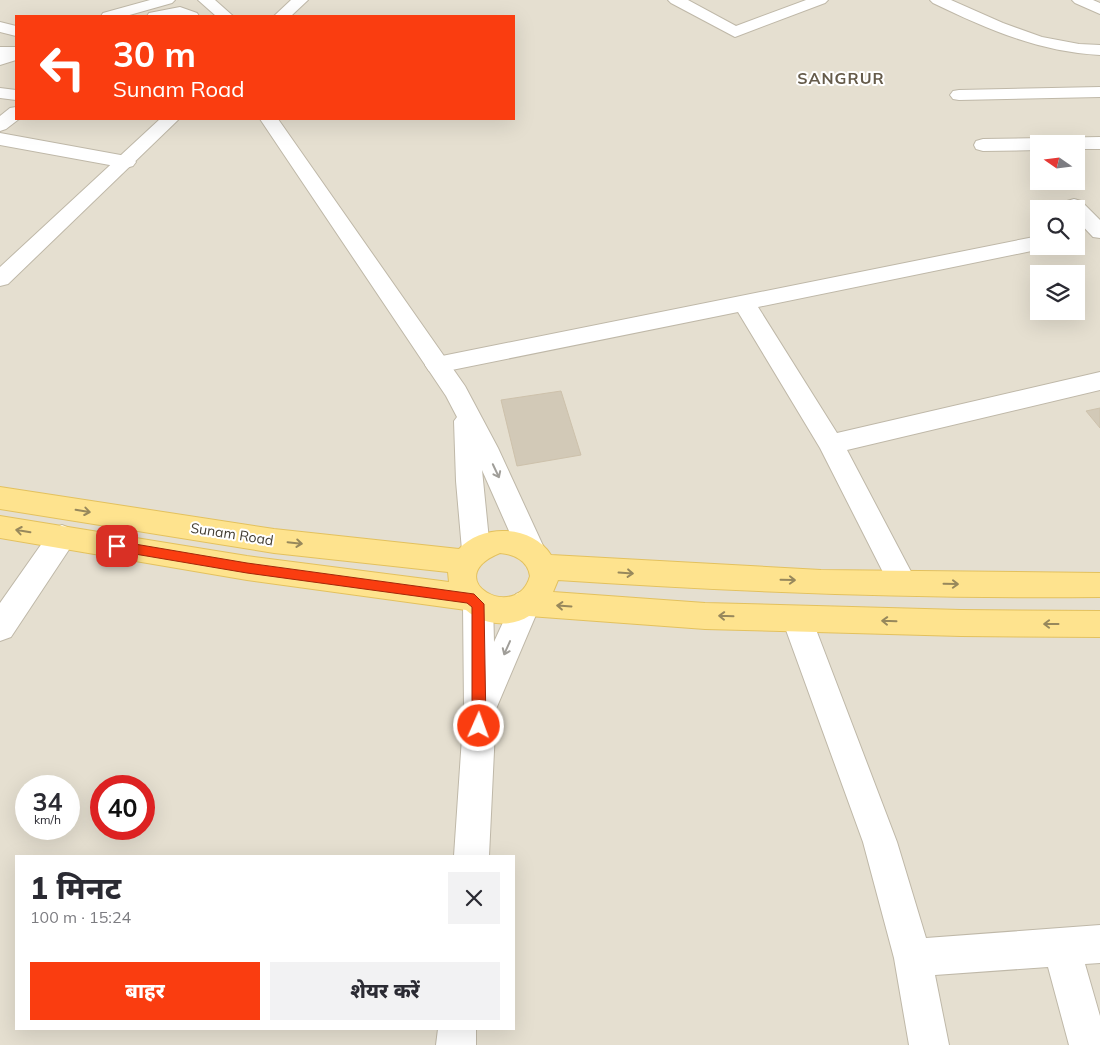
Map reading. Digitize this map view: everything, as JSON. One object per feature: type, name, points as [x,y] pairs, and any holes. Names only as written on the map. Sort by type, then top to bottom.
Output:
[{"type":"main road","name":"Sunam Road","points":[[0,498],[274,541],[471,556]]},
{"type":"main road","points":[[0,527],[247,568],[474,601],[489,609],[502,611],[515,609],[526,603],[540,587],[543,577],[537,559]]},
{"type":"main road","points":[[474,601],[462,580],[471,556],[487,544],[510,541],[537,559],[697,578],[903,583],[1100,584]]},
{"type":"main road","points":[[526,603],[705,616],[1100,624]]},
{"type":"street","points":[[113,15],[167,0]]},
{"type":"street","points":[[206,0],[224,15]]},
{"type":"street","points":[[283,15],[300,0]]},
{"type":"street","points":[[676,0],[736,32],[820,0]]},
{"type":"street","points":[[938,0],[1010,34],[1076,50],[1100,50]]},
{"type":"street","points":[[1080,0],[1100,9]]},
{"type":"street","points":[[161,15],[180,12],[189,15]]},
{"type":"street","points":[[0,27],[15,31]]},
{"type":"street","points":[[0,52],[15,52]]},
{"type":"street","points":[[0,60],[15,56]]},
{"type":"street","points":[[959,95],[1100,92]]},
{"type":"street","points":[[0,93],[15,95]]},
{"type":"street","points":[[0,125],[15,113]]},
{"type":"street","points":[[0,279],[169,120]]},
{"type":"street","points":[[271,121],[467,412],[537,559]]},
{"type":"street","points":[[0,139],[126,162]]},
{"type":"street","points":[[1085,143],[1100,143]]},
{"type":"street","points":[[983,145],[1030,144]]},
{"type":"street","points":[[1085,216],[1099,231]]},
{"type":"street","points":[[1085,233],[1099,231]]},
{"type":"street","points":[[437,365],[1030,245]]},
{"type":"street","points":[[744,303],[831,444],[903,583]]},
{"type":"street","points":[[831,444],[1100,381]]},
{"type":"street","points":[[467,412],[471,556]]},
{"type":"street","points":[[0,628],[62,537]]},
{"type":"street","points":[[471,855],[480,708],[474,601]]},
{"type":"street","points":[[480,708],[526,603]]},
{"type":"street","points":[[797,619],[880,842],[913,958],[929,1045]]},
{"type":"street","points":[[913,958],[1100,944]]},
{"type":"street","points":[[1061,947],[1089,1045]]},
{"type":"street","points":[[456,1045],[457,1030]]},
{"type":"shaded area","points":[[0,0],[1100,0],[1100,1045],[0,1045]]},
{"type":"building","points":[[561,391],[581,455],[517,466],[501,400]]},
{"type":"building","points":[[1100,408],[1100,428],[1086,411]]},
{"type":"district","name":"SANGRUR","points":[[841,78]]},
{"type":"route","points":[[117,546],[247,568],[470,598],[478,604],[479,726]]}]
